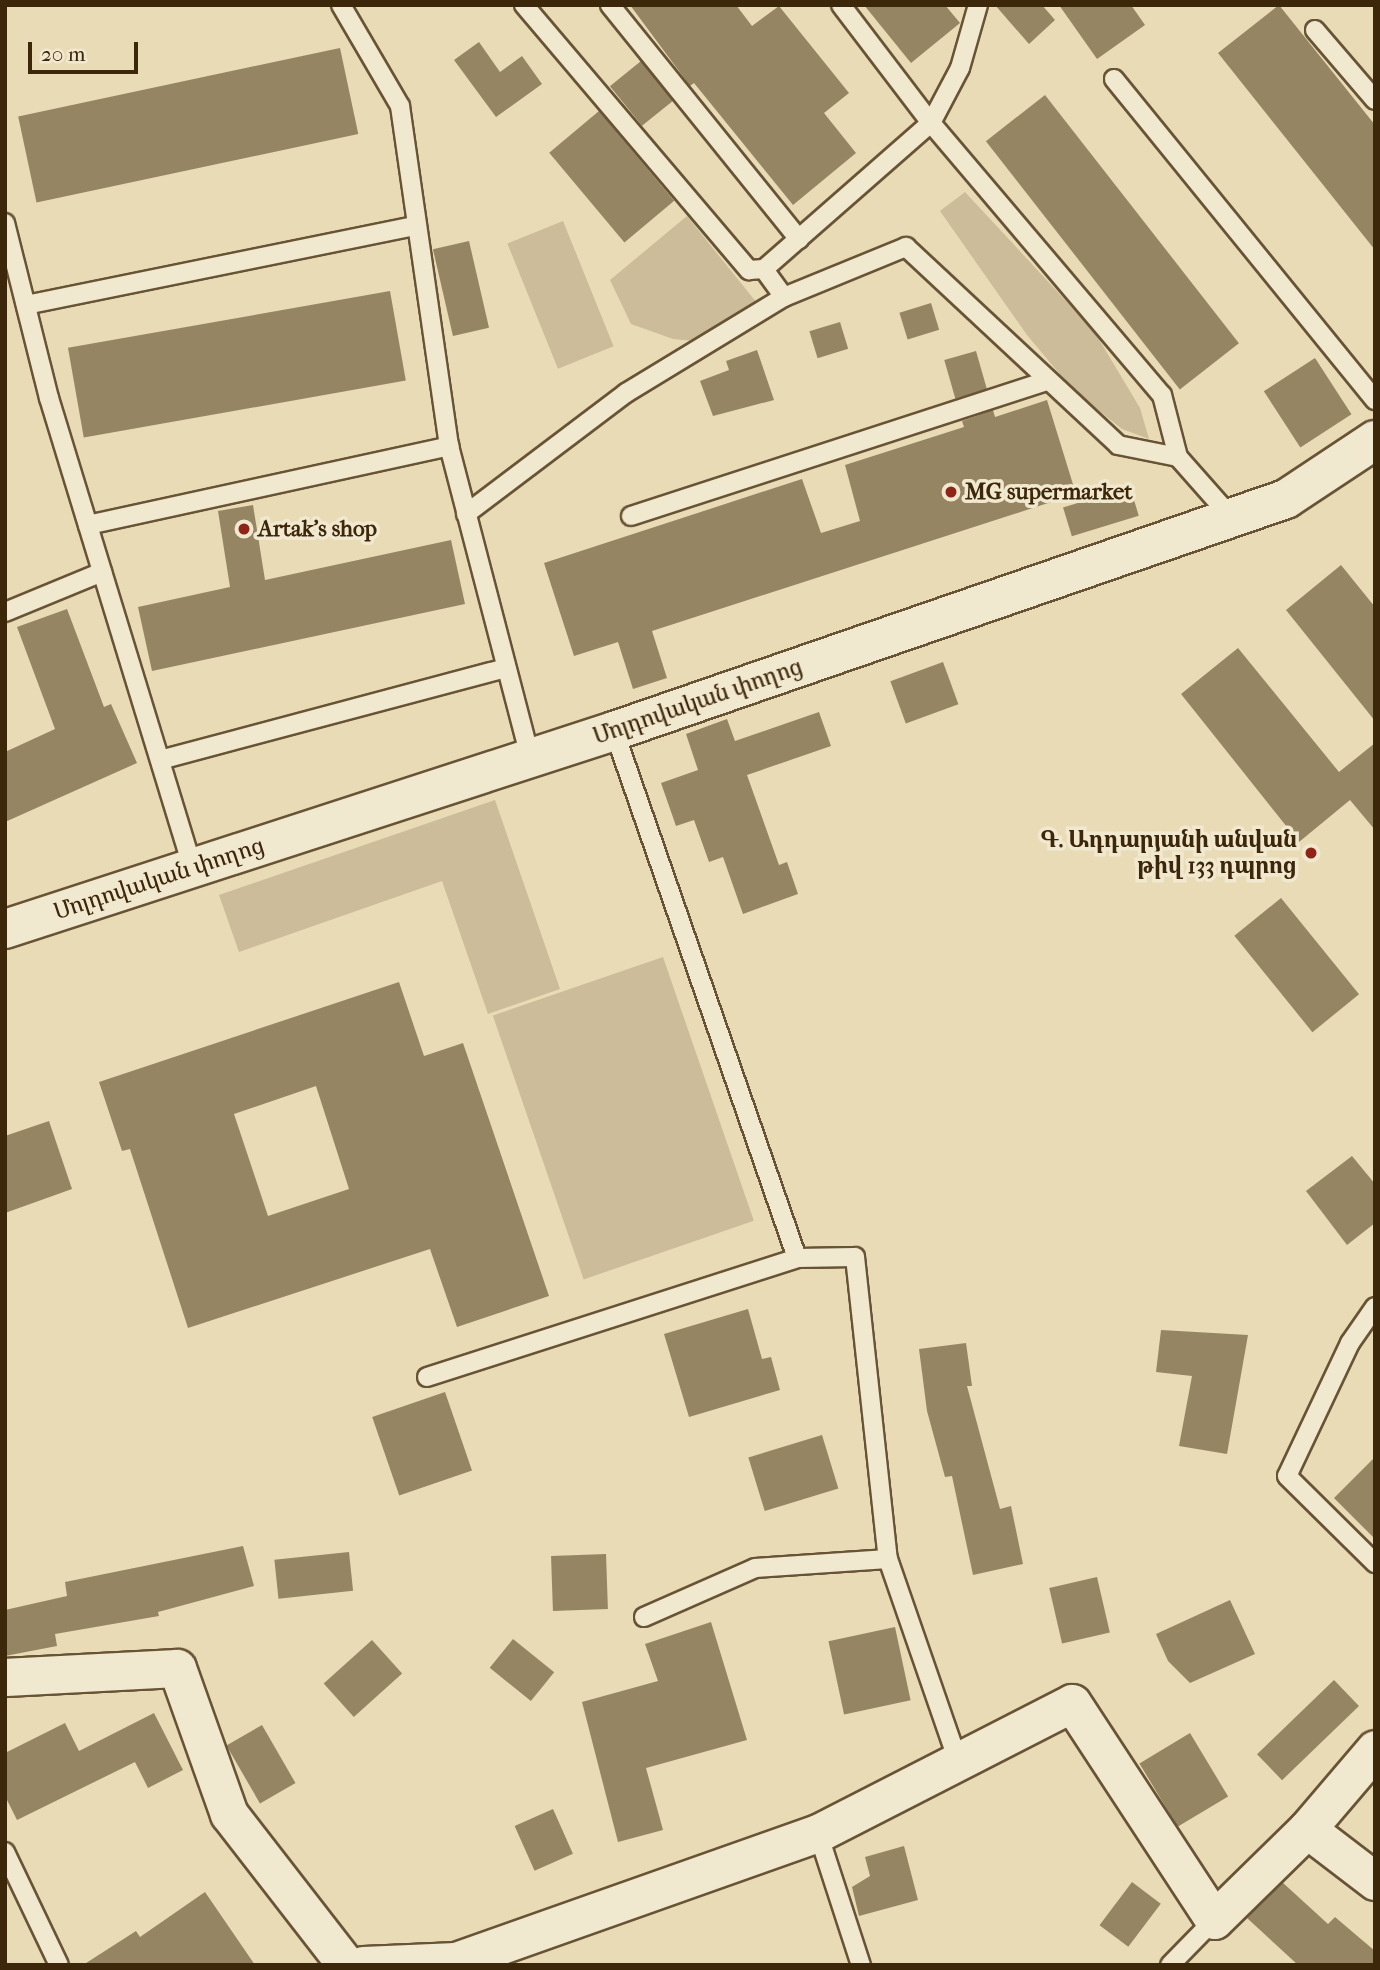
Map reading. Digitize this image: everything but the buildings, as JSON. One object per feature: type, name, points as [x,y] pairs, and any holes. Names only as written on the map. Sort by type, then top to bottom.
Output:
[{"type":"street","name":"Մոլդովական փողոց","points":[[5,929],[614,731],[1286,499],[1375,440]]},
{"type":"street","points":[[5,1677],[177,1668],[229,1814],[346,1965]]},
{"type":"street","points":[[363,1965],[456,1961],[818,1833],[1072,1703],[1214,1920],[1307,1829],[1375,1749]]},
{"type":"street","points":[[1307,1829],[1375,1881]]},
{"type":"lane","points":[[341,5],[400,106],[449,446],[530,758]]},
{"type":"lane","points":[[524,5],[749,270],[764,270],[931,123],[960,68],[978,5]]},
{"type":"lane","points":[[610,5],[799,239]]},
{"type":"lane","points":[[841,5],[931,123],[1162,395],[1178,457],[1232,518]]},
{"type":"lane","points":[[1315,30],[1375,100]]},
{"type":"lane","points":[[1114,79],[1375,400]]},
{"type":"lane","points":[[5,223],[88,525],[192,868]]},
{"type":"lane","points":[[26,305],[416,226]]},
{"type":"lane","points":[[466,514],[626,393],[784,297],[906,247],[1044,382],[1118,445],[1178,457]]},
{"type":"lane","points":[[764,270],[784,297]]},
{"type":"lane","points":[[631,516],[1044,382]]},
{"type":"lane","points":[[88,525],[449,446]]},
{"type":"lane","points":[[5,612],[102,572]]},
{"type":"lane","points":[[160,760],[506,668]]},
{"type":"lane","points":[[614,731],[797,1258]]},
{"type":"lane","points":[[427,1377],[797,1258],[855,1257],[888,1559],[958,1761]]},
{"type":"lane","points":[[1375,1307],[1350,1343],[1287,1476],[1375,1563]]},
{"type":"lane","points":[[644,1618],[755,1568],[888,1559]]},
{"type":"lane","points":[[818,1833],[861,1965]]},
{"type":"lane","points":[[5,1852],[59,1965]]},
{"type":"lane","points":[[1170,1965],[1214,1920]]},
{"type":"shaded area","points":[[965,192],[1094,331],[1140,408],[1149,439],[1122,429],[1074,391],[1027,335],[940,211]]},
{"type":"shaded area","points":[[687,216],[761,308],[704,342],[673,339],[631,324],[610,280]]},
{"type":"shaded area","points":[[563,221],[614,346],[558,369],[507,243]]},
{"type":"shaded area","points":[[495,800],[560,989],[488,1014],[442,881],[239,952],[219,895]]},
{"type":"shaded area","points":[[663,957],[754,1221],[584,1279],[493,1016]]},
{"type":"place","name":"MG supermarket","points":[[951,492]]},
{"type":"place","name":"Artak's shop","points":[[244,529]]},
{"type":"place","name":"Գ. Ադդարյանի անվան թիվ 133 դպրոց","points":[[1311,853]]}]
